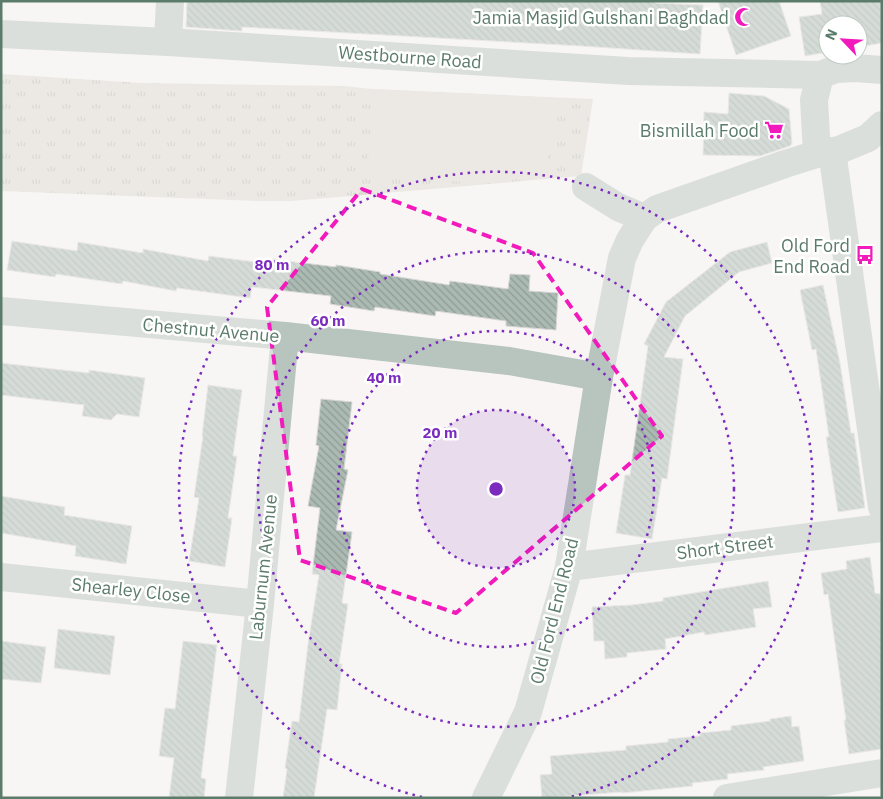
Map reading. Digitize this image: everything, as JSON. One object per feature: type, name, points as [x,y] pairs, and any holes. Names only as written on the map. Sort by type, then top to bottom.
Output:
[{"type":"street","points":[[168,42],[170,1]]},
{"type":"street","name":"Westbourne Road","points":[[1,34],[168,42],[620,70],[820,75]]},
{"type":"street","points":[[882,70],[836,69],[820,75],[814,100],[825,152],[882,507]]},
{"type":"street","name":"Old Ford End Road","points":[[486,798],[528,712],[569,567],[599,378],[622,258],[630,240],[644,218],[657,210],[825,152],[839,150],[868,138],[882,126]]},
{"type":"street","points":[[586,187],[618,207],[644,218]]},
{"type":"street","name":"Chestnut Avenue","points":[[1,311],[285,336],[509,361],[599,378]]},
{"type":"street","name":"Laburnum Avenue","points":[[239,798],[260,604],[285,336]]},
{"type":"street","name":"Short Street","points":[[569,567],[882,528]]},
{"type":"street","name":"Shearley Close","points":[[1,577],[260,604]]},
{"type":"street","points":[[727,798],[882,773]]},
{"type":"highlighted area","points":[[362,189],[533,253],[662,436],[456,613],[300,560],[267,307]]},
{"type":"green space","points":[[1,74],[142,83],[344,86],[372,89],[593,99],[581,176],[292,201],[1,191]]},
{"type":"green space","points":[[372,89],[558,98],[544,174],[481,184],[368,172]]},
{"type":"building","points":[[187,1],[655,1],[655,3],[703,5],[700,54],[242,27],[242,31],[186,27]]},
{"type":"building","points":[[718,1],[779,1],[791,36],[736,55]]},
{"type":"building","points":[[820,1],[882,1],[882,43],[868,45],[868,15],[818,15],[818,54],[805,56],[799,17],[822,14]]},
{"type":"building","points":[[729,93],[764,96],[789,109],[792,143],[790,146],[760,156],[703,155],[704,112],[728,114]]},
{"type":"building","points":[[12,241],[77,251],[78,242],[143,253],[143,249],[208,261],[209,256],[271,264],[271,259],[336,267],[336,265],[449,285],[450,281],[508,289],[510,274],[530,275],[529,291],[558,293],[556,330],[506,326],[506,321],[436,311],[435,316],[375,307],[374,311],[330,304],[331,296],[252,287],[250,298],[177,288],[176,291],[123,281],[122,284],[56,274],[55,277],[7,270]]},
{"type":"building","points":[[767,242],[772,263],[739,272],[685,316],[664,357],[683,359],[667,479],[662,478],[652,539],[616,533],[625,475],[630,475],[648,346],[644,344],[666,302],[730,252]]},
{"type":"building","points":[[823,285],[840,363],[851,433],[854,433],[865,508],[838,512],[826,437],[829,437],[816,349],[812,350],[800,290]]},
{"type":"building","points":[[1,363],[89,373],[89,370],[145,378],[139,417],[117,414],[111,420],[82,416],[84,405],[1,395]]},
{"type":"building","points":[[208,385],[242,390],[233,456],[237,456],[228,518],[232,518],[225,567],[189,561],[199,498],[194,497]]},
{"type":"building","points":[[321,399],[352,402],[344,469],[348,470],[336,530],[352,532],[342,603],[348,604],[339,664],[342,664],[337,710],[327,709],[314,798],[283,798],[292,721],[299,722],[308,644],[319,575],[312,574],[320,508],[308,506],[319,446],[316,445]]},
{"type":"building","points":[[1,496],[65,507],[64,515],[132,526],[126,564],[75,556],[76,546],[1,533]]},
{"type":"building","points":[[870,557],[875,593],[880,594],[882,609],[882,749],[849,754],[828,594],[824,595],[821,573],[847,569],[846,561]]},
{"type":"building","points":[[768,581],[772,607],[753,609],[756,627],[705,635],[704,632],[665,639],[666,649],[627,653],[627,657],[605,659],[604,641],[594,641],[592,607],[663,601],[663,598]]},
{"type":"building","points":[[58,629],[115,636],[110,675],[54,668]]},
{"type":"building","points":[[1,641],[46,647],[41,683],[1,679]]},
{"type":"building","points":[[183,641],[217,645],[201,778],[206,779],[204,798],[169,798],[174,758],[159,756],[165,708],[175,709]]},
{"type":"building","points":[[791,716],[792,727],[799,726],[804,761],[763,767],[764,770],[727,774],[728,779],[692,783],[693,786],[542,798],[540,775],[552,774],[550,756],[626,750],[626,746],[668,742],[668,739],[700,736],[700,733],[731,730],[731,726]]},
{"type":"place","name":"Jamia Masjid Gulshani Baghdad","points":[[744,17]]},
{"type":"place","name":"Bismillah Food","points":[[774,130]]},
{"type":"place","name":"Old Ford End Road","points":[[865,255]]}]
